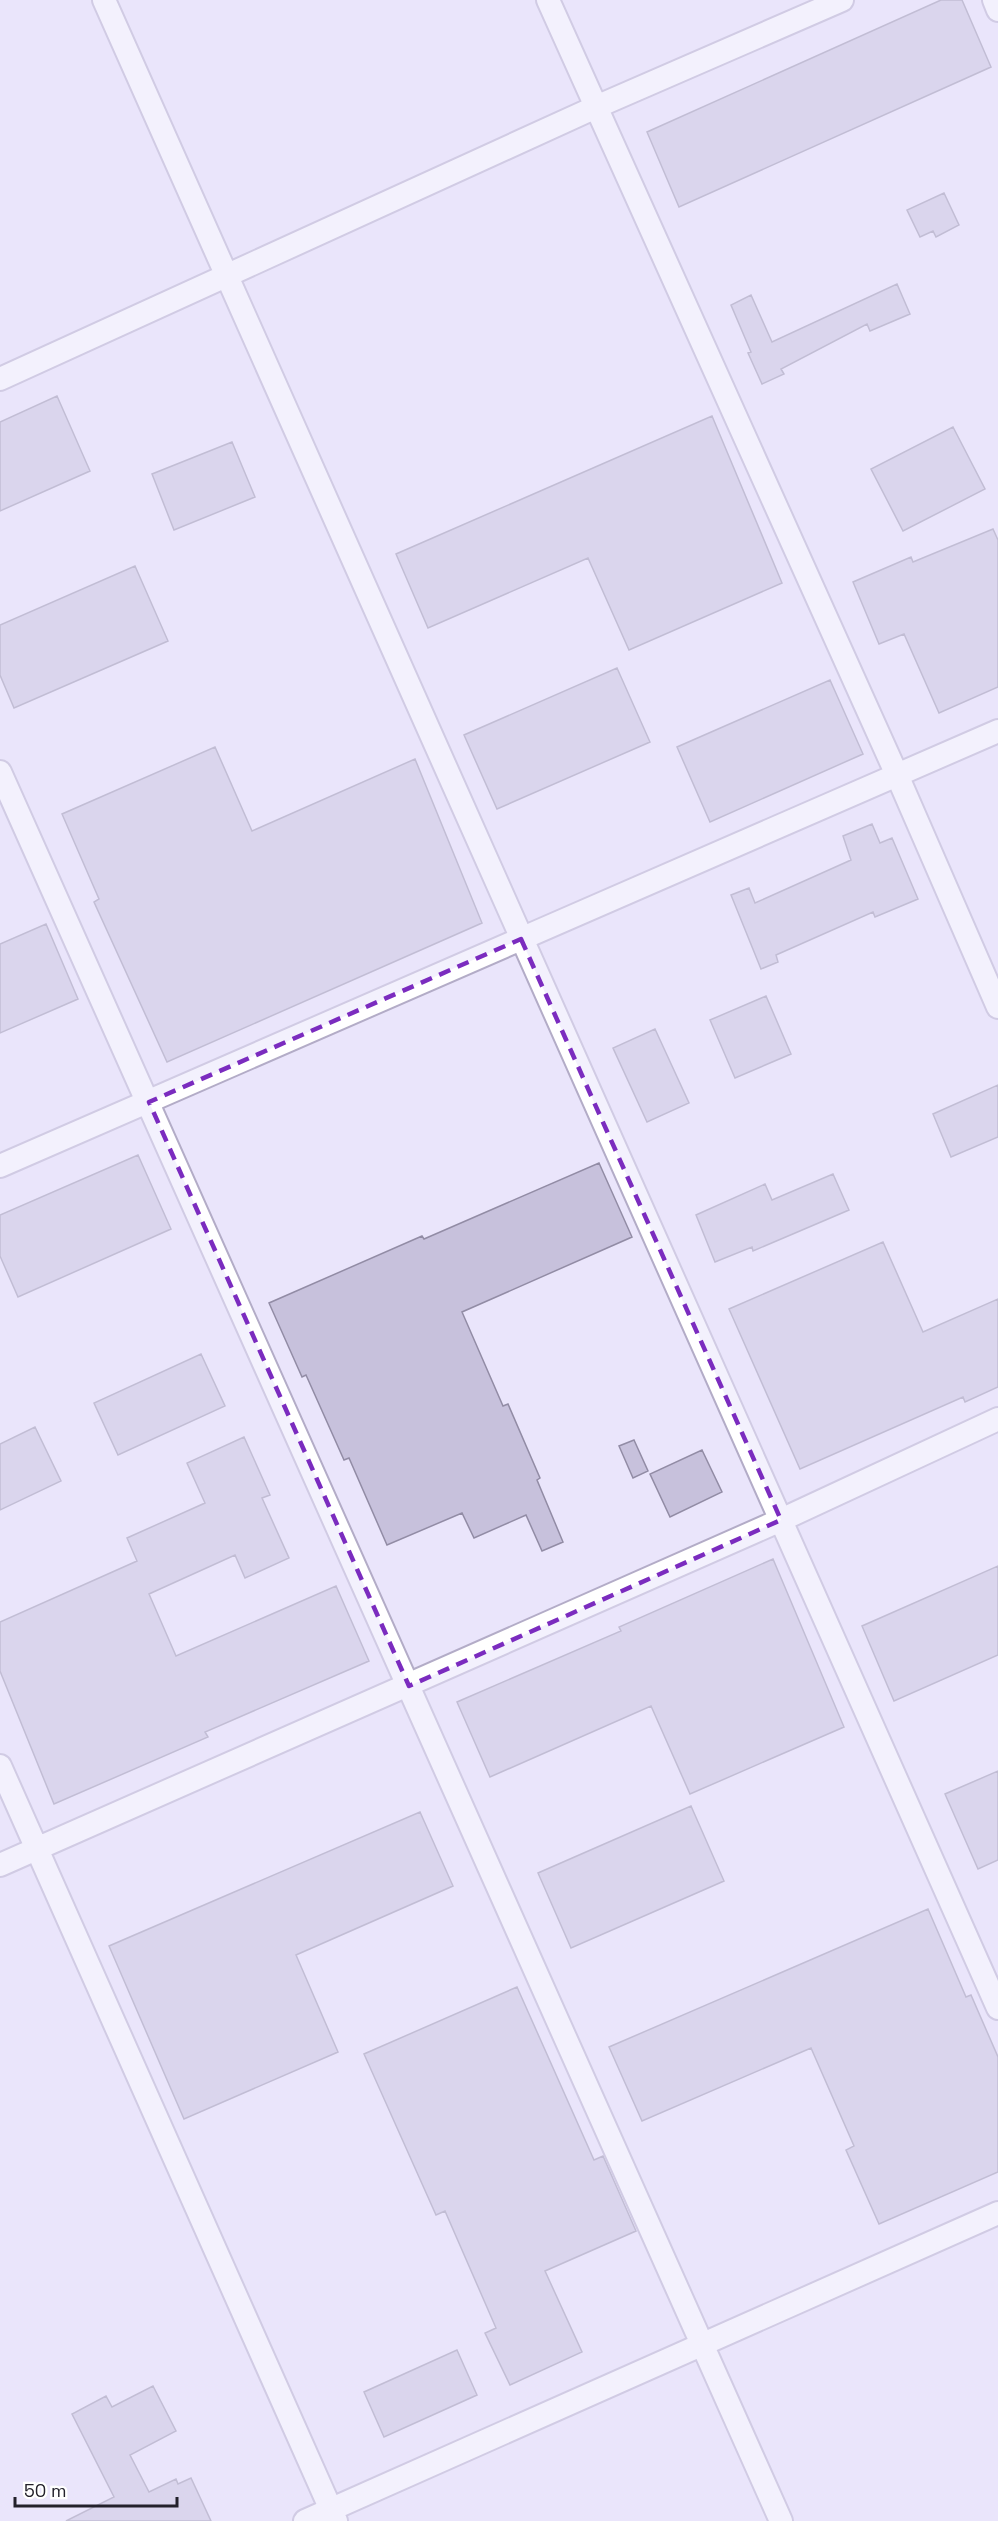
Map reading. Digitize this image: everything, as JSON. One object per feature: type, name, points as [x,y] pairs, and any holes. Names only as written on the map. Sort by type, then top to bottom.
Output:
[{"type":"street","points":[[104,0],[998,2008]]},
{"type":"street","points":[[548,0],[897,775],[998,1007]]},
{"type":"street","points":[[0,379],[596,107],[842,0]]},
{"type":"street","points":[[994,0],[998,10]]},
{"type":"street","points":[[0,1166],[998,731]]},
{"type":"street","points":[[0,772],[149,1101],[781,2521]]},
{"type":"street","points":[[0,1865],[781,1520],[998,1419]]},
{"type":"street","points":[[0,1766],[333,2515]]},
{"type":"street","points":[[305,2521],[333,2515],[703,2344],[998,2213]]},
{"type":"highlighted area","points":[[521,939],[781,1520],[409,1686],[149,1102]]},
{"type":"building","points":[[941,0],[962,0],[991,67],[679,207],[647,132]]},
{"type":"building","points":[[944,193],[959,225],[936,237],[933,231],[920,237],[907,210]]},
{"type":"building","points":[[897,284],[910,314],[870,331],[867,324],[781,369],[784,374],[762,384],[731,305],[751,295],[772,342]]},
{"type":"building","points":[[57,396],[90,471],[0,511],[0,422]]},
{"type":"building","points":[[712,416],[782,583],[629,650],[588,558],[428,628],[396,554]]},
{"type":"building","points":[[953,427],[985,489],[903,531],[871,469]]},
{"type":"building","points":[[232,442],[255,497],[174,530],[152,474]]},
{"type":"building","points":[[993,529],[998,540],[998,687],[939,713],[904,634],[879,644],[853,582],[911,557],[913,562]]},
{"type":"building","points":[[135,566],[168,641],[14,708],[0,675],[0,625]]},
{"type":"building","points":[[617,668],[650,742],[497,809],[464,735]]},
{"type":"building","points":[[830,680],[863,754],[710,822],[677,747]]},
{"type":"building","points":[[215,747],[252,831],[415,759],[482,923],[167,1062],[94,902],[99,899],[62,814]]},
{"type":"building","points":[[872,824],[880,843],[892,838],[918,899],[875,917],[873,912],[776,955],[778,962],[761,969],[731,895],[749,888],[755,903],[851,860],[843,836]]},
{"type":"building","points":[[46,924],[78,999],[0,1033],[0,944]]},
{"type":"building","points":[[766,996],[791,1054],[735,1078],[710,1020]]},
{"type":"building","points":[[655,1029],[689,1103],[647,1122],[613,1048]]},
{"type":"building","points":[[998,1085],[998,1137],[951,1157],[933,1114]]},
{"type":"building","points":[[138,1155],[171,1229],[18,1297],[0,1256],[0,1215]]},
{"type":"building","points":[[599,1163],[632,1237],[462,1312],[503,1406],[508,1404],[540,1478],[537,1480],[563,1542],[542,1551],[526,1515],[474,1538],[462,1513],[387,1545],[349,1458],[344,1460],[306,1375],[302,1377],[269,1303],[422,1236],[424,1239]]},
{"type":"building","points":[[833,1174],[849,1210],[753,1251],[752,1247],[715,1262],[696,1215],[765,1184],[772,1200]]},
{"type":"building","points":[[883,1242],[923,1332],[998,1299],[998,1387],[965,1402],[963,1397],[800,1469],[729,1309]]},
{"type":"building","points":[[201,1354],[225,1406],[118,1455],[94,1403]]},
{"type":"building","points":[[35,1427],[61,1481],[0,1510],[0,1444]]},
{"type":"building","points":[[244,1437],[270,1495],[262,1498],[289,1558],[245,1578],[235,1555],[149,1594],[176,1656],[336,1586],[369,1661],[205,1732],[208,1737],[54,1804],[0,1671],[0,1622],[137,1561],[127,1538],[205,1503],[187,1463]]},
{"type":"building","points":[[634,1440],[648,1471],[633,1478],[619,1446]]},
{"type":"building","points":[[702,1450],[722,1492],[670,1517],[650,1474]]},
{"type":"building","points":[[773,1559],[844,1727],[690,1794],[651,1706],[490,1777],[457,1702],[621,1631],[619,1627]]},
{"type":"building","points":[[998,1566],[998,1655],[894,1701],[862,1626]]},
{"type":"building","points":[[998,1771],[998,1860],[978,1869],[945,1794]]},
{"type":"building","points":[[691,1806],[724,1881],[571,1948],[538,1873]]},
{"type":"building","points":[[420,1812],[453,1886],[296,1955],[338,2052],[184,2119],[109,1946]]},
{"type":"building","points":[[928,1909],[966,1997],[971,1995],[998,2057],[998,2172],[879,2224],[846,2150],[854,2146],[811,2048],[642,2121],[609,2047]]},
{"type":"building","points":[[517,1987],[594,2160],[603,2156],[636,2231],[545,2271],[582,2352],[510,2385],[485,2333],[496,2328],[445,2211],[436,2215],[364,2054]]},
{"type":"building","points":[[457,2350],[477,2395],[384,2437],[364,2392]]},
{"type":"building","points":[[153,2386],[176,2431],[130,2455],[149,2492],[176,2479],[178,2484],[191,2478],[211,2521],[66,2521],[114,2497],[72,2414],[106,2396],[112,2407]]}]
